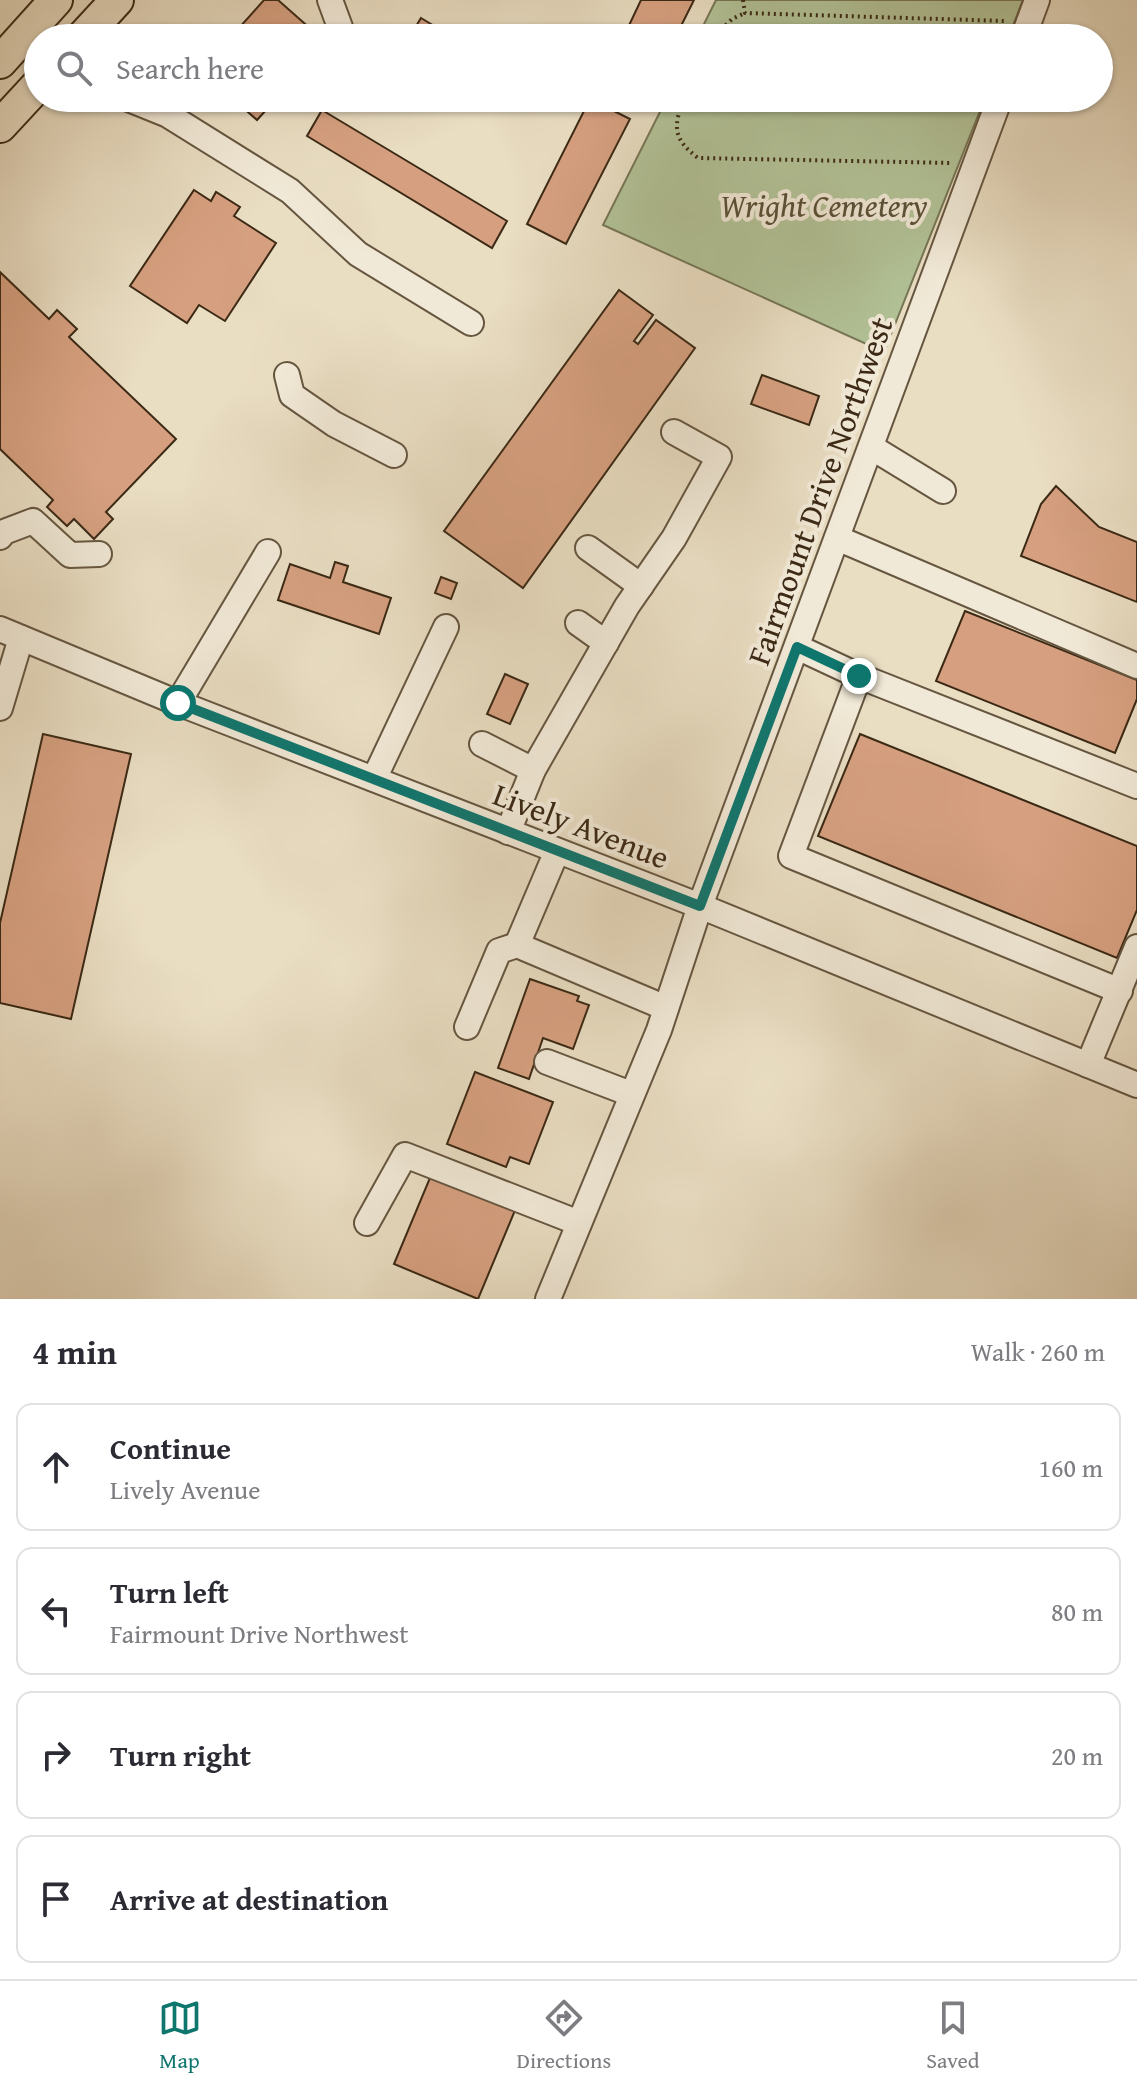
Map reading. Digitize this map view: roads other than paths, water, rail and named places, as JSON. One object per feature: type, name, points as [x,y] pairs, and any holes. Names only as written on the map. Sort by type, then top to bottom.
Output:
[{"type":"main road","points":[[95,24],[117,0]]},
{"type":"main road","points":[[34,24],[54,1]]},
{"type":"main road","points":[[0,62],[24,35]]},
{"type":"main road","points":[[0,126],[24,100]]},
{"type":"street","points":[[330,0],[339,24]]},
{"type":"street","points":[[161,112],[290,191],[358,254],[471,323]]},
{"type":"street","name":"Fairmount Drive Northwest","points":[[548,1299],[666,1008],[700,906],[995,112]]},
{"type":"street","points":[[287,375],[292,395],[334,424],[394,455]]},
{"type":"street","points":[[508,832],[533,770],[606,643],[674,538],[719,457],[674,432]]},
{"type":"street","points":[[871,447],[943,491]]},
{"type":"street","points":[[0,537],[4,532],[33,521],[70,555],[99,554]]},
{"type":"street","points":[[837,538],[1137,666]]},
{"type":"street","points":[[588,548],[641,586]]},
{"type":"street","points":[[178,703],[268,552]]},
{"type":"street","points":[[578,623],[606,643]]},
{"type":"street","points":[[374,779],[446,627]]},
{"type":"street","points":[[0,708],[10,634]]},
{"type":"street","name":"Lively Avenue","points":[[10,634],[178,703],[700,906],[1137,1085]]},
{"type":"street","points":[[797,647],[859,676],[1137,786]]},
{"type":"street","points":[[859,676],[791,856],[1120,991]]},
{"type":"street","points":[[482,744],[533,770]]},
{"type":"street","points":[[517,945],[557,851]]},
{"type":"street","points":[[467,1027],[499,951],[517,945],[666,1008]]},
{"type":"street","points":[[1088,1065],[1137,947]]},
{"type":"street","points":[[547,1062],[631,1094]]},
{"type":"street","points":[[367,1223],[405,1155],[579,1223]]},
{"type":"park label","name":"Wright Cemetery","points":[[824,206]]}]
